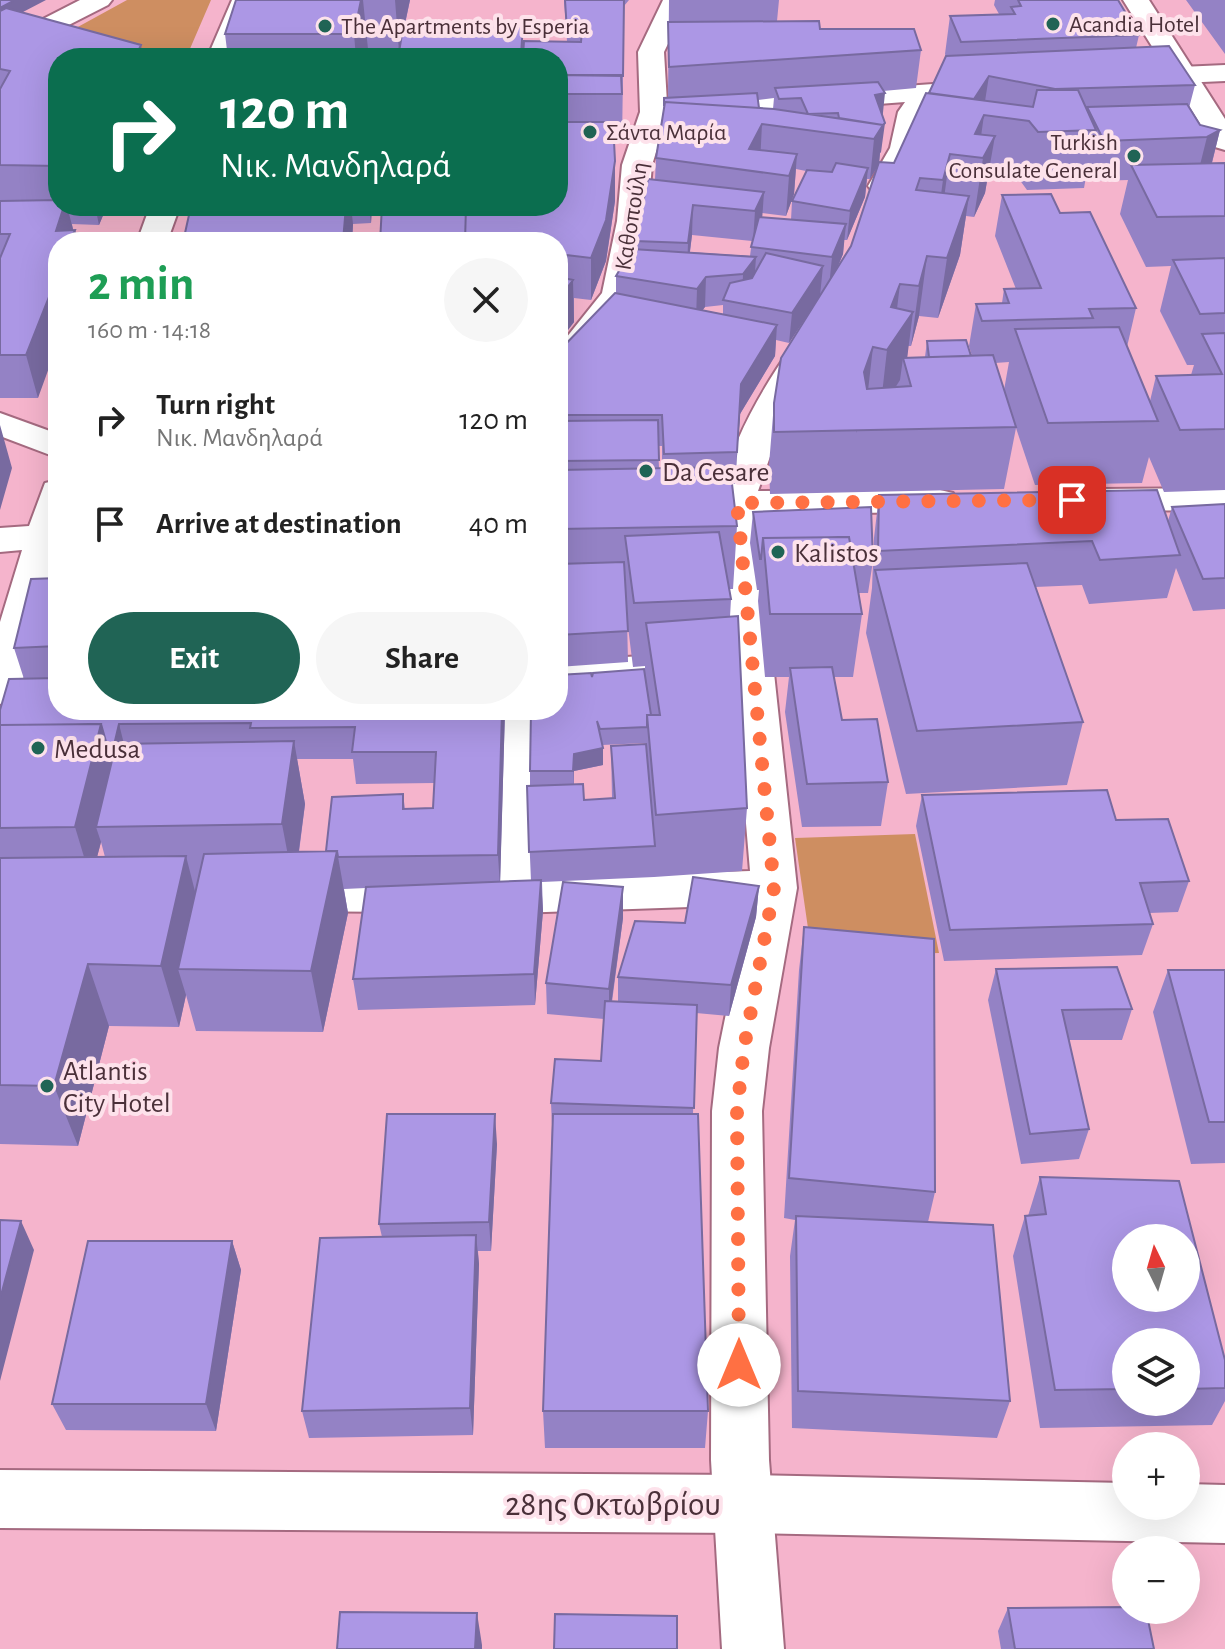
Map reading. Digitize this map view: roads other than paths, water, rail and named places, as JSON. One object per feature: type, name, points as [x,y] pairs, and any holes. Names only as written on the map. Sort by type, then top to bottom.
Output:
[{"type":"street","points":[[0,52],[99,0]]},
{"type":"street","points":[[224,48],[245,0]]},
{"type":"street","name":"Καθοπούλη","points":[[568,357],[618,294],[632,221],[637,165],[654,112],[651,52],[676,0]]},
{"type":"street","points":[[1136,0],[1225,141]]},
{"type":"street","points":[[1102,80],[1225,73]]},
{"type":"street","points":[[654,112],[975,89]]},
{"type":"street","points":[[869,210],[904,148],[912,112],[928,92]]},
{"type":"street","points":[[753,1649],[740,1460],[737,1111],[744,1048],[774,888],[722,666],[741,475],[800,340]]},
{"type":"street","points":[[0,423],[48,443]]},
{"type":"street","points":[[1067,500],[1225,499]]},
{"type":"street","points":[[677,504],[973,501]]},
{"type":"street","points":[[0,540],[48,515]]},
{"type":"street","points":[[0,690],[48,529]]},
{"type":"street","points":[[568,674],[722,666]]},
{"type":"street","points":[[0,700],[19,689],[45,689]]},
{"type":"street","points":[[517,896],[524,720]]},
{"type":"street","points":[[251,894],[517,896],[774,888]]},
{"type":"street","name":"28ης Οκτωβρίου","points":[[0,1499],[745,1504],[1225,1514]]},
{"type":"place","name":"Acandia Hotel","points":[[1053,24]]},
{"type":"place","name":"The Apartments by Esperia","points":[[325,26]]},
{"type":"place","name":"Σάντα Μαρία","points":[[590,132]]},
{"type":"place","name":"Turkish Consulate General","points":[[1134,156]]},
{"type":"place","name":"Da Cesare","points":[[646,471]]},
{"type":"place","name":"Kalistos","points":[[778,552]]},
{"type":"place","name":"Medusa","points":[[38,748]]},
{"type":"place","name":"Atlantis City Hotel","points":[[47,1086]]}]
